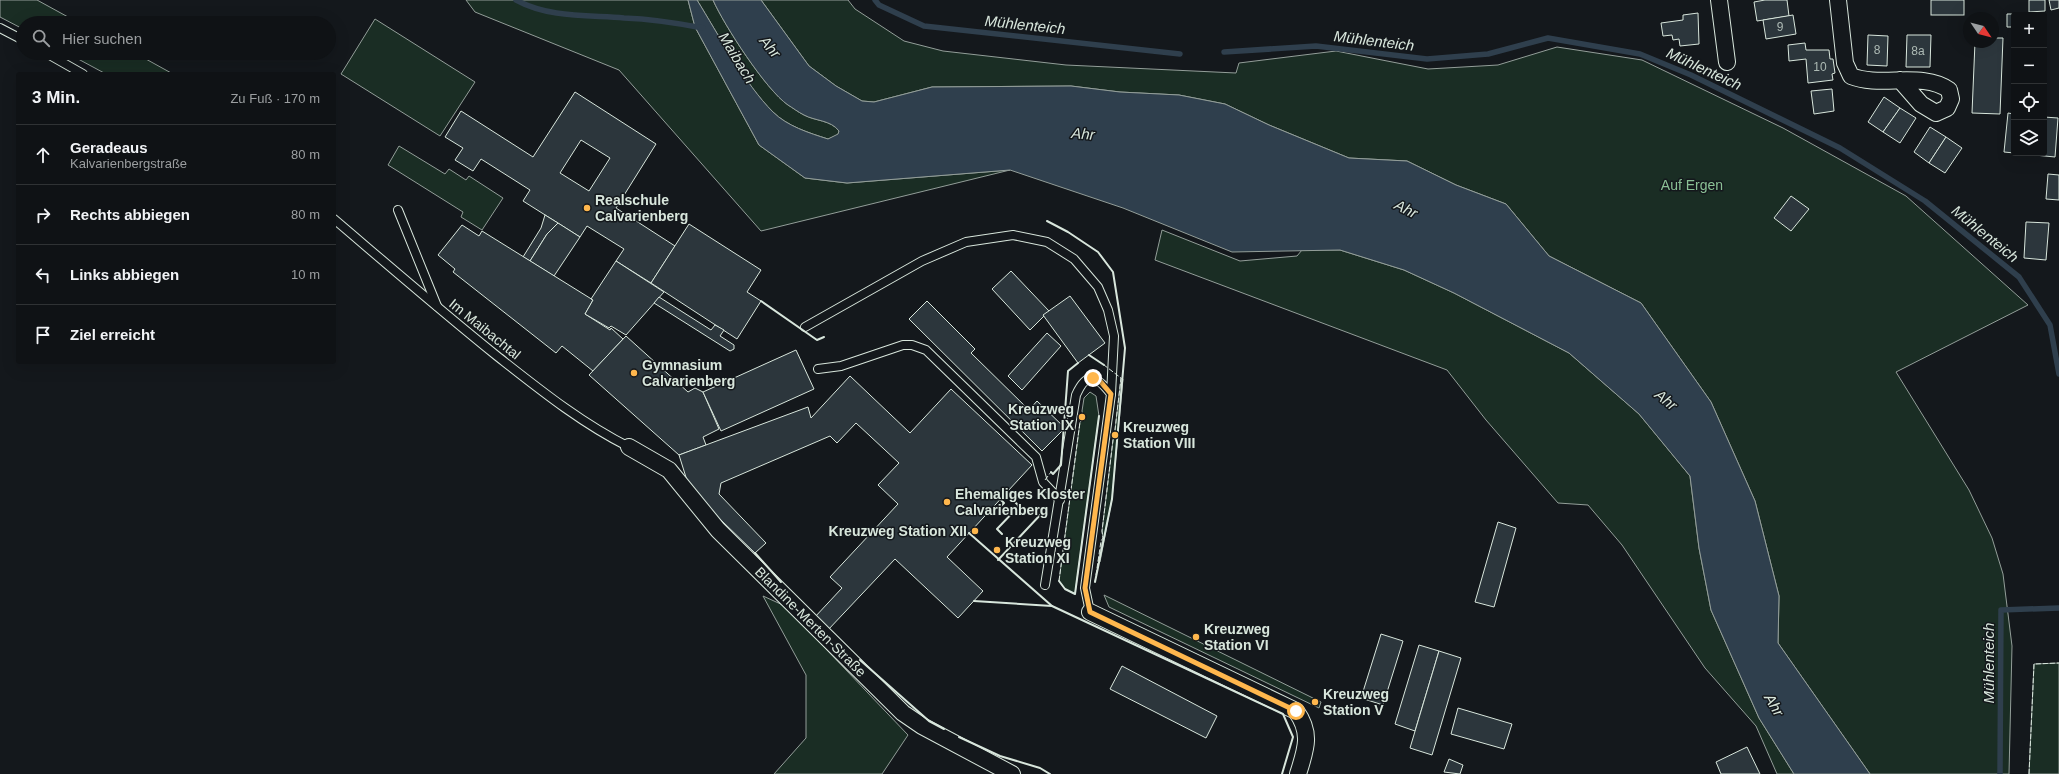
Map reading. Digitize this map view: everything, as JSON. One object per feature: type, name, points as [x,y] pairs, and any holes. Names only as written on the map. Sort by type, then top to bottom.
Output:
[{"type":"street","points":[[1718,0],[1727,62]]},
{"type":"street","points":[[1838,0],[1845,63],[1851,76],[1860,80],[1900,80]]},
{"type":"street","name":"Blandine-Merten-Straße","points":[[629,447],[669,470],[718,530],[903,712],[922,726],[1002,772]]},
{"type":"street","points":[[1090,612],[1296,711],[1304,723],[1306,736],[1305,752],[1298,774]]},
{"type":"lane","points":[[0,28],[16,36]]},
{"type":"lane","points":[[58,60],[79,72]]},
{"type":"lane","points":[[398,210],[438,309]]},
{"type":"lane","name":"Im Maibachtal","points":[[336,221],[438,309],[556,401],[603,434],[629,447]]},
{"type":"lane","points":[[805,327],[922,261],[966,242],[1013,234],[1048,242],[1074,259],[1098,287],[1108,310],[1114,336],[1111,394],[1085,588],[1090,612]]},
{"type":"lane","points":[[818,369],[841,366],[903,345],[912,345],[926,350],[1036,457],[1043,482],[1060,500]]},
{"type":"lane","points":[[1044,585],[1060,500],[1076,395],[1082,383],[1087,379],[1093,378],[1100,381],[1111,394]]},
{"type":"green space","points":[[0,0],[37,0],[66,16],[16,16],[16,25],[0,17]]},
{"type":"green space","points":[[466,0],[688,0],[695,27],[759,145],[805,178],[847,183],[1010,170],[761,231],[619,70],[475,12]]},
{"type":"green space","points":[[697,0],[713,0],[726,25],[746,56],[779,97],[788,105],[804,115],[836,127],[839,131],[838,135],[828,139],[813,134],[792,125],[773,112],[742,74]]},
{"type":"green space","name":"Auf Ergen","points":[[761,0],[848,0],[855,9],[904,41],[943,51],[1066,65],[1236,73],[1239,63],[1336,51],[1428,69],[1498,65],[1557,47],[1642,60],[1783,128],[1906,196],[2028,305],[1896,372],[1969,490],[1992,538],[2003,574],[2012,646],[2009,774],[1870,774],[1778,643],[1779,596],[1755,501],[1711,402],[1641,303],[1549,256],[1506,204],[1456,185],[1407,161],[1349,158],[1269,125],[1225,104],[1179,95],[1120,92],[1071,86],[932,87],[874,102],[862,101],[836,86],[809,66]]},
{"type":"green space","points":[[375,19],[475,82],[440,136],[341,74]]},
{"type":"green space","points":[[80,60],[148,60],[169,72],[102,72]]},
{"type":"green space","points":[[399,146],[445,174],[449,169],[466,180],[469,176],[503,198],[482,230],[461,217],[463,212],[388,165]]},
{"type":"green space","points":[[1162,230],[1240,261],[1297,256],[1302,250],[1340,250],[1404,270],[1454,293],[1569,353],[1639,414],[1690,476],[1699,548],[1711,610],[1759,718],[1794,774],[1777,774],[1756,726],[1705,668],[1622,545],[1588,505],[1558,503],[1486,420],[1447,370],[1155,260]]},
{"type":"green space","points":[[1121,378],[1123,379],[1112,499],[1100,562],[1098,562],[1103,538],[1102,531],[1113,440],[1116,433],[1115,430]]},
{"type":"green space","points":[[1090,392],[1096,396],[1099,416],[1075,594],[1065,589],[1059,581],[1080,422],[1084,419],[1082,411],[1084,398]]},
{"type":"green space","points":[[1104,595],[1321,702],[1319,708],[1109,607]]},
{"type":"green space","points":[[763,596],[785,606],[908,735],[882,774],[774,774],[806,738],[806,675]]},
{"type":"green space","points":[[2059,663],[2059,774],[2029,774],[2034,664]]},
{"type":"water","name":"Ahr","points":[[688,0],[697,0],[742,73],[773,112],[785,121],[806,132],[828,139],[838,134],[839,131],[836,127],[802,114],[779,97],[746,56],[726,25],[713,0],[761,0],[809,66],[836,86],[862,101],[874,102],[932,87],[1071,86],[1120,92],[1179,95],[1225,104],[1269,125],[1349,158],[1407,161],[1456,185],[1506,204],[1549,256],[1641,303],[1711,402],[1755,501],[1779,596],[1778,643],[1870,774],[1794,774],[1759,718],[1711,610],[1699,548],[1690,476],[1639,414],[1569,353],[1454,293],[1404,270],[1340,250],[1232,252],[1123,208],[1010,170],[847,183],[805,178],[759,145],[695,27]]},
{"type":"building","points":[[1765,0],[1787,0],[1789,16],[1757,21],[1754,2]]},
{"type":"building","points":[[1931,0],[1964,0],[1963,15],[1931,15]]},
{"type":"building","points":[[2029,0],[2045,0],[2045,11],[2029,12]]},
{"type":"building","points":[[2049,0],[2059,0],[2059,8],[2051,10]]},
{"type":"building","points":[[1698,13],[1699,44],[1680,46],[1679,39],[1673,40],[1672,35],[1663,36],[1661,23],[1683,20],[1683,15]]},
{"type":"building","points":[[2007,14],[2011,14],[2011,27],[2007,27]]},
{"type":"building","points":[[1793,15],[1796,34],[1766,39],[1763,20]]},
{"type":"building","points":[[1868,35],[1888,36],[1887,66],[1867,65]]},
{"type":"building","points":[[1907,35],[1931,35],[1930,67],[1906,67]]},
{"type":"building","points":[[1999,38],[2003,38],[2000,114],[1972,113],[1975,48],[1999,48]]},
{"type":"building","points":[[1805,43],[1806,50],[1829,50],[1830,59],[1833,59],[1835,73],[1832,74],[1833,80],[1808,83],[1806,59],[1789,61],[1788,45]]},
{"type":"building","points":[[1832,89],[1834,111],[1814,114],[1811,91]]},
{"type":"building","points":[[575,92],[656,144],[616,208],[675,246],[651,283],[616,261],[624,249],[587,226],[580,237],[523,201],[530,190],[481,159],[473,171],[455,160],[463,148],[445,137],[461,111],[533,157]],"holes":[[[581,140],[610,158],[589,191],[560,173]]]},
{"type":"building","points":[[1884,97],[1900,108],[1883,132],[1868,122]]},
{"type":"building","points":[[1900,108],[1916,118],[1900,143],[1883,132]]},
{"type":"building","points":[[2008,113],[2011,114],[2011,153],[2004,152]]},
{"type":"building","points":[[2047,117],[2058,118],[2055,157],[2045,156],[2047,156]]},
{"type":"building","points":[[1930,127],[1946,137],[1929,163],[1914,152]]},
{"type":"building","points":[[1946,137],[1962,148],[1945,173],[1929,163]]},
{"type":"building","points":[[2048,174],[2059,175],[2059,200],[2046,199]]},
{"type":"building","points":[[1791,196],[1809,209],[1791,231],[1774,218]]},
{"type":"building","points":[[545,215],[558,223],[547,234],[530,261],[523,257],[541,228]]},
{"type":"building","points":[[2026,222],[2049,223],[2046,260],[2024,258]]},
{"type":"building","points":[[558,223],[580,237],[554,276],[530,261],[547,234]]},
{"type":"building","points":[[689,224],[761,270],[747,292],[761,301],[737,339],[651,283]]},
{"type":"building","points":[[462,225],[479,236],[482,231],[593,300],[585,314],[610,330],[611,328],[623,339],[593,371],[562,346],[556,353],[453,272],[455,269],[438,255]]},
{"type":"building","points":[[616,261],[664,292],[626,335],[611,326],[609,328],[585,314],[593,300],[591,299]]},
{"type":"building","points":[[1011,271],[1049,311],[1030,330],[992,289]]},
{"type":"building","points":[[1070,296],[1105,343],[1078,363],[1043,315]]},
{"type":"building","points":[[659,297],[711,330],[715,325],[724,330],[720,336],[734,345],[734,349],[730,351],[654,303]]},
{"type":"building","points":[[927,301],[975,349],[971,353],[1029,410],[1037,401],[1065,428],[1042,451],[909,319]]},
{"type":"building","points":[[1047,333],[1061,346],[1022,390],[1008,376]]},
{"type":"building","points":[[626,336],[688,392],[695,388],[703,392],[719,429],[703,437],[706,445],[679,455],[589,375]]},
{"type":"building","points":[[796,350],[814,389],[721,431],[703,392]]},
{"type":"building","name":"Ehemaliges Kloster Calvarienberg","points":[[850,376],[910,433],[951,389],[1032,465],[947,557],[983,591],[958,618],[895,559],[827,631],[814,618],[842,588],[830,577],[898,504],[878,485],[899,463],[856,423],[837,443],[830,436],[721,483],[719,494],[766,543],[755,553],[690,490],[679,455],[808,407],[811,418]]},
{"type":"building","points":[[1498,522],[1516,528],[1494,607],[1475,602]]},
{"type":"building","points":[[1381,634],[1403,641],[1383,705],[1361,698]]},
{"type":"building","points":[[1419,645],[1439,651],[1415,731],[1395,724]]},
{"type":"building","points":[[1439,651],[1461,658],[1432,755],[1410,748]]},
{"type":"building","points":[[1122,666],[1217,716],[1206,738],[1110,689]]},
{"type":"building","points":[[1458,708],[1512,724],[1504,749],[1451,734]]},
{"type":"building","points":[[1747,747],[1760,774],[1721,774],[1716,762]]},
{"type":"building","points":[[1449,759],[1463,765],[1460,774],[1444,772]]},
{"type":"waterway","name":"Maibach","points":[[516,0],[529,6],[555,13],[654,20],[703,28]]},
{"type":"waterway","name":"Mühlenteich","points":[[875,0],[879,5],[924,26],[1180,54]]},
{"type":"waterway","name":"Mühlenteich","points":[[1224,52],[1316,46],[1427,59],[1488,54],[1548,38],[1640,54],[1691,75],[1840,148],[1925,201],[2019,277],[2050,325],[2059,374]]},
{"type":"waterway","name":"Mühlenteich","points":[[2000,774],[2001,610],[2059,608]]},
{"type":"fence","points":[[1095,582],[1101,541],[1103,538],[1102,531],[1113,440],[1116,433],[1115,430],[1121,378],[1104,365]]},
{"type":"fence","points":[[1059,581],[1080,422],[1083,419]]},
{"type":"fence","points":[[1045,480],[1051,472]]},
{"type":"fence","points":[[2029,774],[2034,664],[2059,663]]},
{"type":"wall","points":[[1047,221],[1068,232],[1098,252],[1113,272],[1125,348],[1112,499],[1095,582]]},
{"type":"wall","points":[[761,301],[817,340],[824,337]]},
{"type":"wall","points":[[1089,355],[1104,365]]},
{"type":"wall","points":[[1051,472],[1053,474],[1061,465],[1068,371],[1078,363]]},
{"type":"wall","points":[[1059,581],[1065,589],[1075,594],[1099,416]]},
{"type":"wall","points":[[1002,534],[997,529],[1019,506],[1006,493]]},
{"type":"wall","points":[[1000,499],[1004,503],[1001,506]]},
{"type":"wall","points":[[998,560],[1042,513]]},
{"type":"wall","points":[[969,533],[1052,606]]},
{"type":"wall","points":[[755,553],[781,582]]},
{"type":"wall","points":[[974,601],[1052,606],[1283,714],[1293,737],[1282,774]]},
{"type":"wall","points":[[860,660],[929,721],[944,729]]},
{"type":"wall","points":[[959,737],[1000,756],[1040,768],[1050,774]]},
{"type":"place","name":"Realschule Calvarienberg","points":[[587,208]]},
{"type":"place","name":"Gymnasium Calvarienberg","points":[[634,373]]},
{"type":"place","name":"Kreuzweg Station IX","points":[[1082,417]]},
{"type":"place","name":"Kreuzweg Station VIII","points":[[1115,435]]},
{"type":"place","name":"Ehemaliges Kloster Calvarienberg","points":[[947,502]]},
{"type":"place","name":"Kreuzweg Station XII","points":[[975,531]]},
{"type":"place","name":"Kreuzweg Station XI","points":[[997,550]]},
{"type":"place","name":"Kreuzweg Station VI","points":[[1196,637]]},
{"type":"place","name":"Kreuzweg Station V","points":[[1315,702]]},
{"type":"route","points":[[1093,378],[1100,381],[1111,394],[1085,588],[1090,612],[1296,711]]}]
